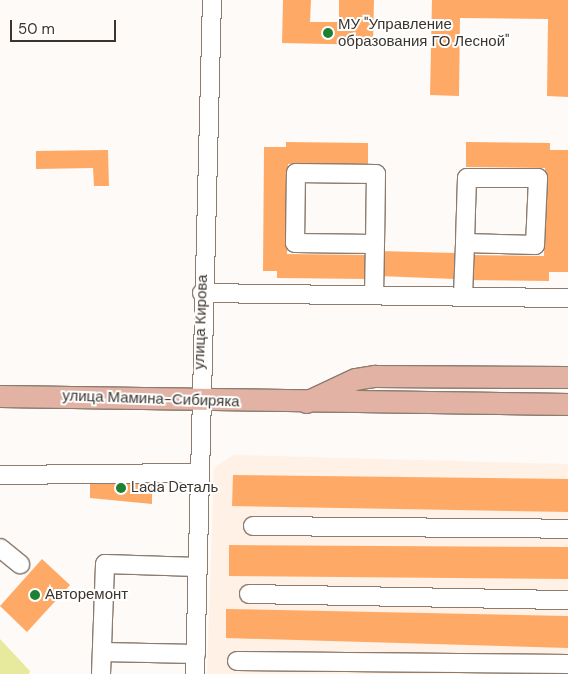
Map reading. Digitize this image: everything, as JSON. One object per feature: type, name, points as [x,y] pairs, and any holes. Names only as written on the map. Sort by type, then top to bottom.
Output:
[{"type":"main road","name":"улица Мамина-Сибиряка","points":[[302,404],[355,379],[375,376],[568,378]]},
{"type":"main road","name":"улица Мамина-Сибиряка","points":[[0,396],[302,404],[568,404]]},
{"type":"street","name":"улица Кирова","points":[[195,674],[199,400],[212,0]]},
{"type":"street","points":[[374,295],[375,244],[376,174],[296,173],[296,244],[375,244]]},
{"type":"street","points":[[463,296],[467,178],[538,178],[535,245],[465,243]]},
{"type":"street","points":[[202,293],[568,298]]},
{"type":"street","points":[[0,475],[198,473]]},
{"type":"street","points":[[253,526],[568,529]]},
{"type":"street","points":[[0,548],[20,564]]},
{"type":"street","points":[[101,674],[106,564],[197,567]]},
{"type":"street","points":[[249,594],[568,600]]},
{"type":"street","points":[[102,652],[196,654]]},
{"type":"street","points":[[237,661],[568,664]]},
{"type":"shaded area","points":[[233,455],[568,464],[568,674],[207,674],[214,468]]},
{"type":"green space","points":[[0,639],[30,671],[29,674],[0,674]]},
{"type":"building","name":"МУ \"Управление образования ГО Лесной\"","points":[[283,0],[311,0],[310,22],[339,22],[339,0],[374,0],[373,45],[282,43]]},
{"type":"building","points":[[432,0],[568,0],[568,97],[547,96],[548,19],[460,18],[459,96],[430,95]]},
{"type":"building","points":[[286,142],[368,143],[368,166],[288,164],[287,254],[368,255],[368,279],[277,278],[277,271],[263,271],[264,147],[286,147]]},
{"type":"building","points":[[466,142],[550,143],[550,150],[568,150],[568,272],[549,272],[549,281],[466,280],[466,255],[544,256],[545,168],[466,167]]},
{"type":"building","points":[[108,150],[109,186],[94,186],[93,168],[36,169],[36,151]]},
{"type":"building","points":[[380,251],[455,253],[454,279],[379,276]]},
{"type":"building","points":[[233,475],[568,479],[568,512],[232,506]]},
{"type":"building","name":"Lada Dеталь","points":[[90,476],[152,479],[152,504],[90,498]]},
{"type":"building","points":[[229,545],[568,547],[568,579],[229,576]]},
{"type":"building","name":"Авторемонт","points":[[42,559],[70,585],[27,632],[0,606]]},
{"type":"building","points":[[226,609],[568,616],[568,648],[226,638]]},
{"type":"place","name":"МУ \"Управление образования ГО Лесной\"","points":[[328,33]]},
{"type":"place","name":"Lada Dеталь","points":[[121,488]]},
{"type":"place","name":"Авторемонт","points":[[35,595]]}]
